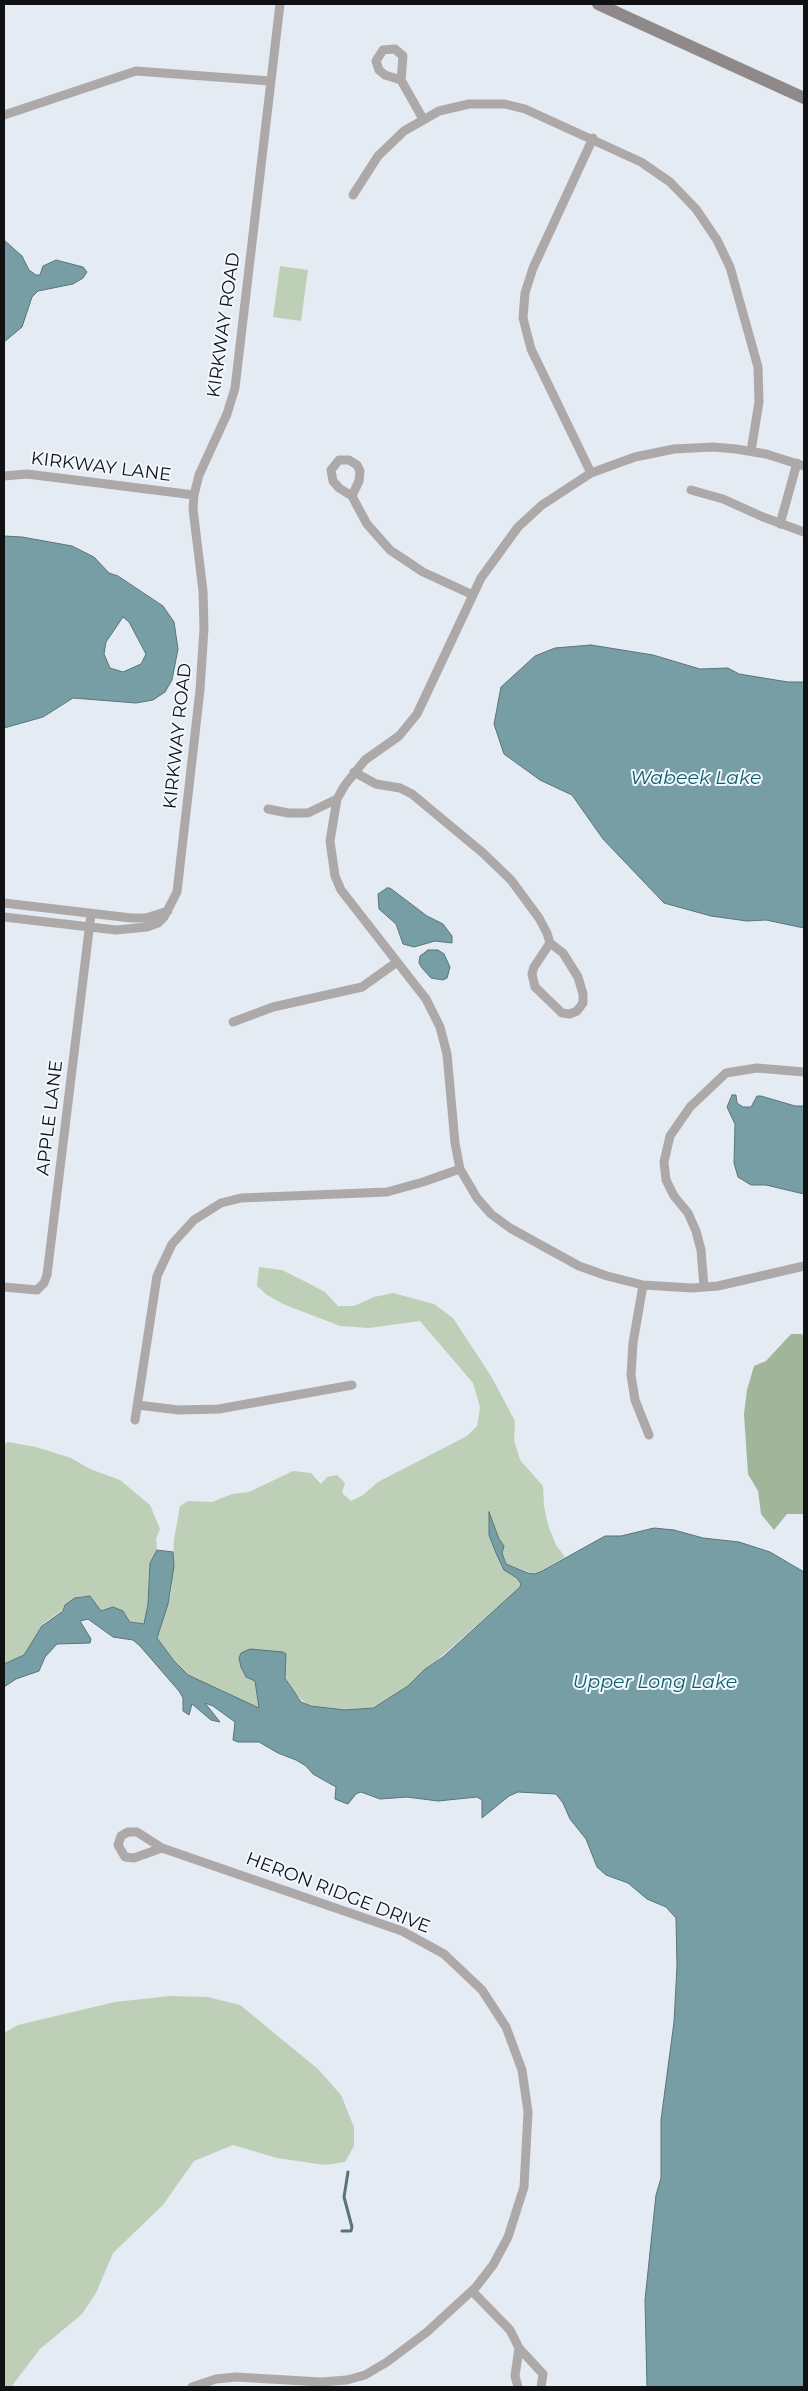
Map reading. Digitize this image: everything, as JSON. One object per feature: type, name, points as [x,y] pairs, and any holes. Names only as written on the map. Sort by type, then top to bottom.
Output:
[{"type":"main road","points":[[598,4],[804,98]]},
{"type":"street","name":"KIRKWAY ROAD","points":[[4,917],[116,930],[147,927],[158,922],[174,902],[178,885],[202,660],[203,591],[194,495],[200,475],[227,414],[235,388],[280,4]]},
{"type":"street","points":[[4,115],[136,70],[270,81]]},
{"type":"street","points":[[401,80],[422,119]]},
{"type":"street","points":[[353,195],[390,143],[422,119],[439,111],[469,104],[505,104],[550,118],[641,162],[670,182],[696,209],[724,254],[752,339],[758,367],[759,402],[751,451]]},
{"type":"street","points":[[591,473],[531,349],[523,313],[525,293],[533,268],[593,138]]},
{"type":"street","points":[[780,524],[800,465],[751,451],[713,447],[674,449],[635,457],[591,473],[542,505],[518,527],[491,562],[473,595],[417,714],[399,736],[373,754],[354,772],[338,799],[330,841],[335,876],[353,908],[426,999],[445,1041],[454,1143],[460,1169],[477,1198],[491,1214],[510,1228],[579,1266],[606,1276],[643,1285],[704,1287],[735,1283],[804,1266]]},
{"type":"street","name":"KIRKWAY LANE","points":[[4,476],[27,474],[194,495]]},
{"type":"street","points":[[692,490],[723,499],[780,524],[804,532]]},
{"type":"street","points":[[352,496],[367,524],[390,550],[423,572],[473,595]]},
{"type":"street","points":[[354,772],[376,784],[400,788],[412,794],[483,853],[520,891],[548,933],[550,944],[562,953],[578,977],[583,994],[583,1003],[577,1011],[562,1013],[535,987],[532,974],[534,967],[550,944]]},
{"type":"street","points":[[268,808],[288,813],[308,813],[338,799]]},
{"type":"street","points":[[4,903],[91,914],[146,918],[168,911]]},
{"type":"street","name":"APPLE LANE","points":[[4,1287],[37,1290],[44,1283],[47,1275],[88,926],[91,914]]},
{"type":"street","points":[[233,1022],[273,1007],[362,987],[374,981],[397,962]]},
{"type":"street","points":[[704,1287],[702,1250],[696,1231],[688,1213],[674,1196],[666,1180],[664,1162],[670,1136],[690,1107],[726,1073],[757,1068],[804,1072]]},
{"type":"street","points":[[134,1420],[154,1287],[160,1265],[178,1236],[203,1213],[221,1203],[252,1196],[387,1192],[460,1169]]},
{"type":"street","points":[[643,1285],[633,1343],[632,1375],[635,1400],[649,1435]]},
{"type":"street","points":[[137,1405],[179,1410],[220,1409],[352,1384]]},
{"type":"street","name":"HERON RIDGE DRIVE","points":[[162,1848],[129,1858],[121,1854],[118,1845],[121,1836],[133,1831],[162,1848],[409,1934],[438,1950],[460,1967],[495,2008],[515,2049],[524,2081],[528,2112],[526,2163],[521,2198],[508,2237],[493,2265],[472,2291],[414,2343],[387,2362],[356,2378],[321,2382],[236,2377],[216,2379],[192,2387]]},
{"type":"street","points":[[472,2291],[510,2330],[519,2348],[543,2374],[541,2387]]},
{"type":"street","points":[[518,2387],[515,2376],[519,2348]]},
{"type":"green space","points":[[280,266],[308,270],[301,321],[273,317]]},
{"type":"green space","points":[[259,1267],[282,1270],[325,1292],[338,1306],[354,1306],[374,1297],[393,1293],[434,1304],[453,1318],[491,1376],[515,1421],[514,1440],[520,1460],[543,1486],[544,1506],[548,1525],[556,1545],[565,1557],[535,1574],[506,1564],[502,1553],[504,1546],[500,1543],[489,1512],[489,1535],[504,1570],[517,1578],[521,1584],[520,1587],[408,1686],[369,1709],[345,1710],[308,1705],[296,1695],[272,1653],[254,1649],[241,1653],[239,1658],[244,1675],[255,1681],[260,1707],[257,1708],[188,1675],[174,1661],[157,1638],[171,1593],[174,1540],[180,1506],[188,1501],[212,1502],[232,1494],[249,1492],[293,1471],[311,1473],[321,1484],[327,1477],[337,1475],[345,1483],[342,1493],[351,1501],[363,1495],[378,1482],[467,1436],[477,1426],[480,1407],[473,1383],[420,1321],[369,1328],[340,1326],[283,1304],[267,1295],[257,1286]]},
{"type":"green space","points":[[791,1334],[802,1334],[804,1339],[804,1514],[787,1514],[774,1530],[761,1514],[758,1491],[748,1474],[744,1414],[747,1390],[754,1366],[766,1361]]},
{"type":"green space","points":[[8,1442],[36,1447],[71,1458],[90,1469],[120,1480],[150,1505],[160,1529],[156,1539],[157,1550],[150,1563],[148,1604],[144,1624],[132,1623],[125,1613],[110,1608],[101,1611],[91,1597],[82,1596],[44,1623],[24,1655],[4,1664],[4,1444]]},
{"type":"green space","points":[[170,1996],[207,1997],[240,2005],[318,2069],[341,2095],[354,2127],[354,2146],[345,2162],[325,2165],[277,2158],[233,2145],[194,2161],[163,2205],[113,2253],[96,2293],[82,2314],[40,2349],[11,2387],[4,2387],[4,2033],[18,2025],[115,2002]]},
{"type":"water","points":[[4,240],[22,256],[29,270],[36,275],[40,275],[43,266],[56,260],[83,267],[87,272],[83,278],[73,284],[38,291],[32,297],[22,327],[4,342]]},
{"type":"water","points":[[4,536],[22,537],[72,546],[94,557],[109,573],[118,576],[163,606],[174,622],[178,649],[172,680],[165,692],[153,700],[136,703],[73,698],[43,717],[4,728]],"holes":[[[123,617],[129,622],[146,654],[141,664],[123,672],[110,668],[104,654],[106,642]]]},
{"type":"water","name":"Wabeek Lake","points":[[591,645],[653,655],[700,669],[728,668],[739,674],[788,682],[804,682],[804,928],[766,920],[747,921],[711,916],[664,903],[603,839],[572,795],[540,780],[504,754],[494,724],[501,687],[535,656],[555,648]]},
{"type":"water","points":[[390,888],[427,916],[443,924],[452,936],[452,943],[435,941],[414,947],[403,944],[396,924],[379,909],[378,894]]},
{"type":"water","points":[[428,950],[438,950],[444,954],[450,967],[447,978],[443,980],[431,978],[422,968],[419,963],[420,956]]},
{"type":"water","points":[[732,1095],[736,1095],[737,1103],[743,1107],[751,1107],[757,1096],[795,1106],[804,1106],[804,1194],[766,1185],[751,1185],[738,1177],[734,1163],[735,1124],[727,1107]]},
{"type":"water","name":"Upper Long Lake","points":[[489,1512],[499,1539],[504,1546],[502,1553],[506,1564],[528,1573],[535,1574],[542,1571],[605,1536],[621,1536],[654,1528],[674,1530],[703,1538],[739,1542],[770,1552],[804,1572],[804,2387],[647,2387],[645,2300],[656,2195],[661,2178],[661,2120],[674,2022],[677,1966],[676,1918],[666,1907],[647,1899],[628,1883],[606,1875],[597,1867],[586,1839],[570,1819],[563,1803],[556,1794],[518,1792],[509,1796],[482,1818],[482,1800],[477,1797],[438,1801],[407,1797],[380,1799],[361,1792],[356,1794],[348,1804],[345,1803],[335,1799],[336,1787],[313,1774],[306,1766],[296,1760],[278,1753],[259,1742],[238,1742],[233,1740],[235,1722],[213,1706],[205,1703],[220,1722],[211,1720],[192,1704],[189,1715],[183,1711],[183,1698],[179,1691],[140,1646],[133,1640],[113,1637],[88,1619],[80,1621],[91,1639],[90,1643],[57,1644],[45,1657],[39,1671],[16,1679],[4,1687],[4,1664],[24,1655],[42,1626],[63,1611],[65,1605],[75,1598],[90,1596],[101,1611],[113,1607],[123,1611],[130,1622],[144,1624],[148,1604],[150,1563],[157,1550],[173,1552],[174,1566],[168,1604],[157,1638],[174,1661],[188,1675],[259,1708],[255,1681],[246,1677],[241,1667],[239,1658],[241,1653],[250,1649],[283,1652],[286,1654],[285,1678],[301,1702],[311,1706],[345,1710],[373,1708],[408,1686],[520,1587],[521,1584],[517,1578],[504,1570],[496,1553],[489,1535]]},
{"type":"waterway","points":[[342,2231],[351,2231],[352,2227],[344,2197],[348,2172]]}]
